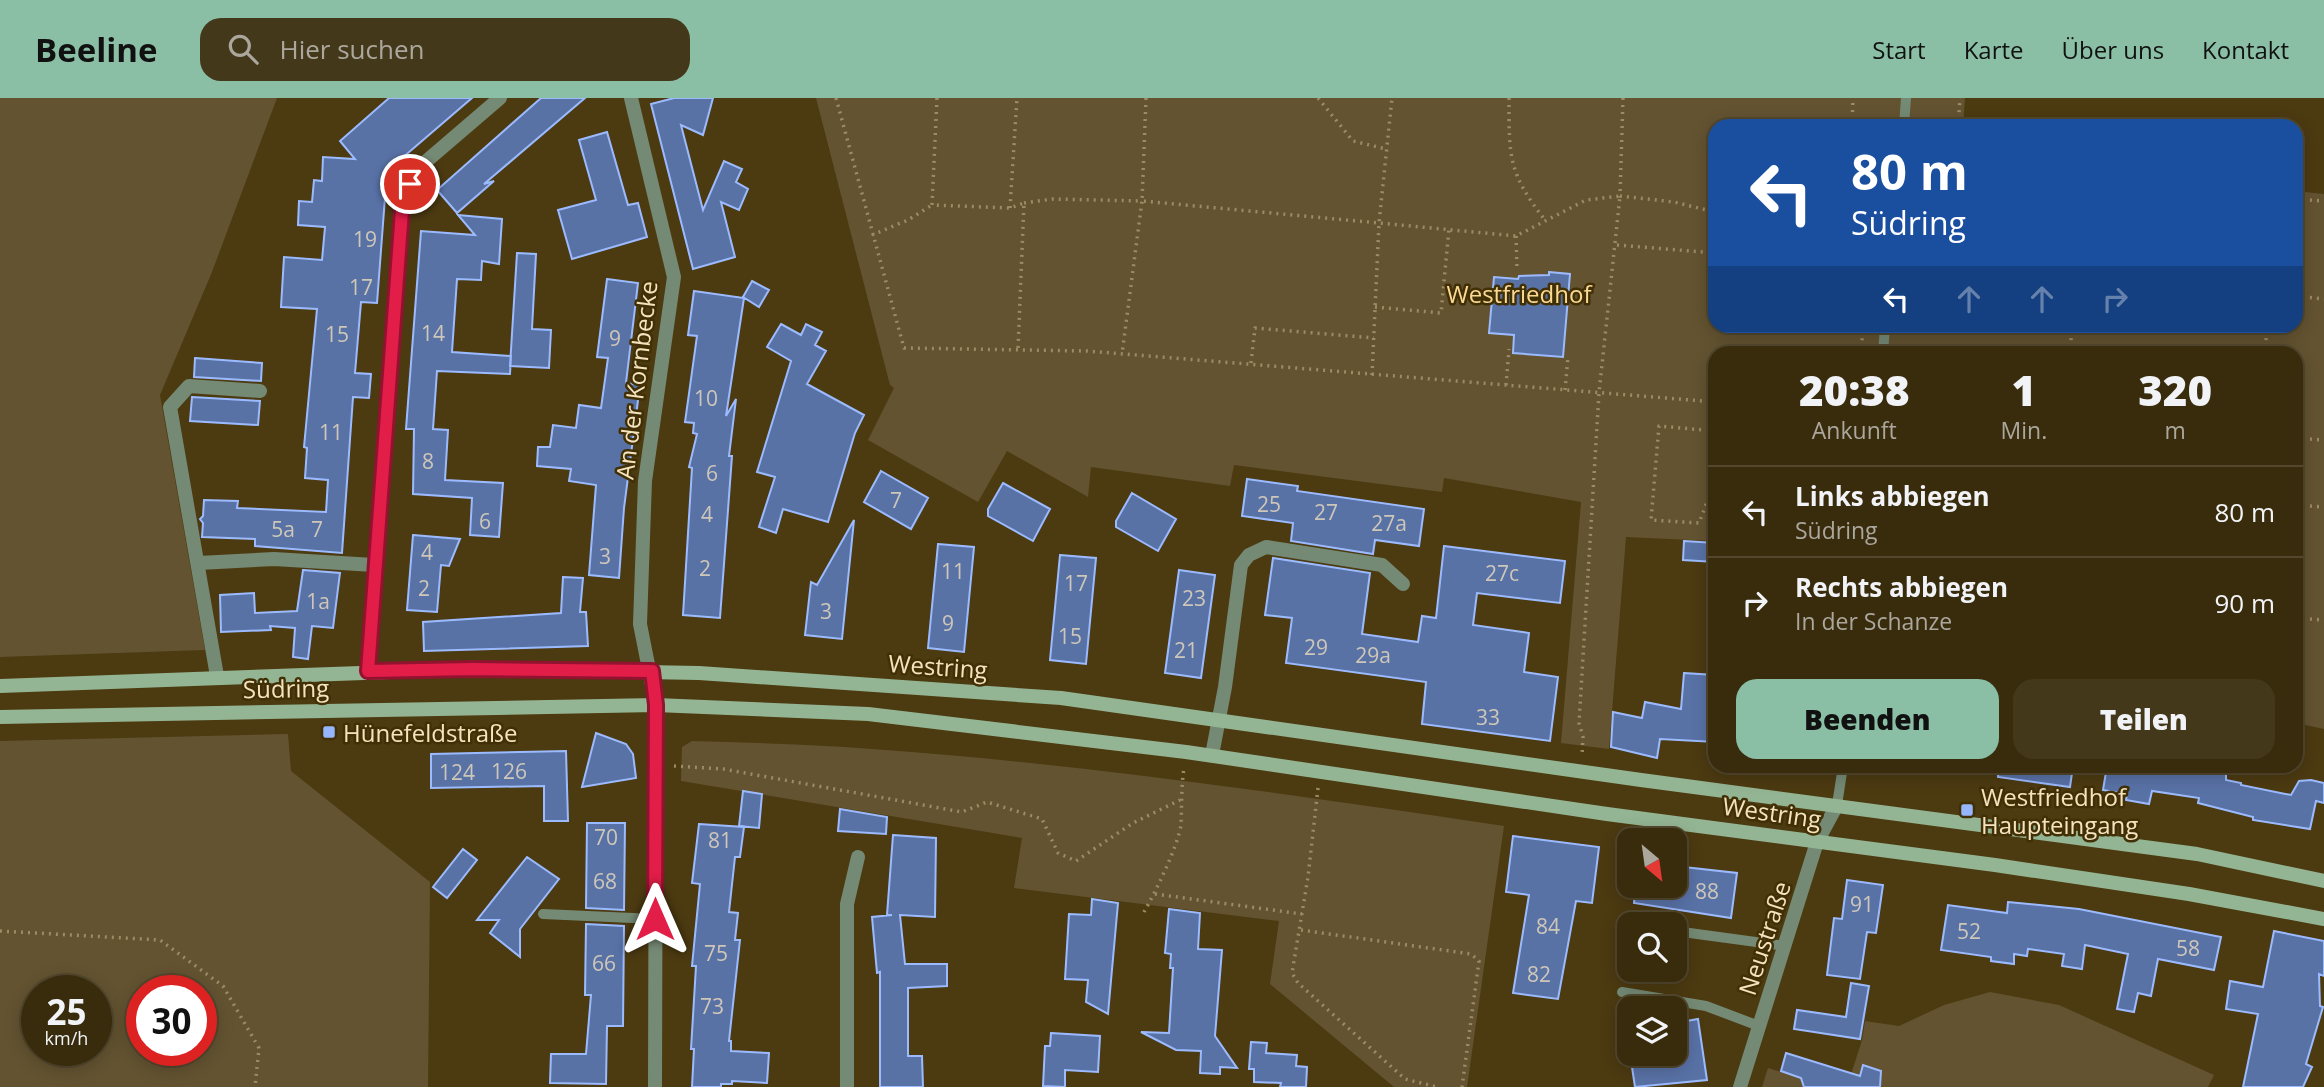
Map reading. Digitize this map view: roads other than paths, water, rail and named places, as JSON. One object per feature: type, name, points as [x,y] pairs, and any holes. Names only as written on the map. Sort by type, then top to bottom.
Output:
[{"type":"main road","name":"Südring","points":[[0,686],[368,671],[652,671]]},
{"type":"main road","name":"Westring","points":[[652,671],[831,680],[1061,698],[2197,854],[2324,881]]},
{"type":"main road","name":"Südring","points":[[0,718],[656,705]]},
{"type":"main road","name":"Westring","points":[[656,705],[868,714],[1212,755],[2189,894],[2324,919]]},
{"type":"street","points":[[368,671],[403,197],[416,170],[500,98]]},
{"type":"street","name":"An der Kornbecke","points":[[631,98],[674,277],[645,481],[640,624],[652,671]]},
{"type":"street","points":[[217,676],[170,407],[188,386],[260,391]]},
{"type":"street","points":[[1212,755],[1241,565],[1249,555],[1266,547],[1382,565],[1404,584]]},
{"type":"street","points":[[199,563],[274,559],[374,565]]},
{"type":"street","points":[[652,671],[656,705],[655,1087]]},
{"type":"street","name":"Neustraße","points":[[1740,1087],[1817,842],[1837,805]]},
{"type":"street","points":[[847,1087],[847,904],[858,857]]},
{"type":"lane","points":[[1904,119],[1906,98]]},
{"type":"lane","points":[[1837,805],[1842,773]]},
{"type":"lane","points":[[543,914],[655,919]]},
{"type":"lane","points":[[1687,933],[1785,946]]},
{"type":"lane","points":[[1622,992],[1695,1003],[1759,1026]]},
{"type":"place","name":"Hünefeldstraße","points":[[329,732]]},
{"type":"place","name":"Westfriedhof Haupteingang","points":[[1967,810]]},
{"type":"park label","name":"Westfriedhof","points":[[1519,293]]}]
